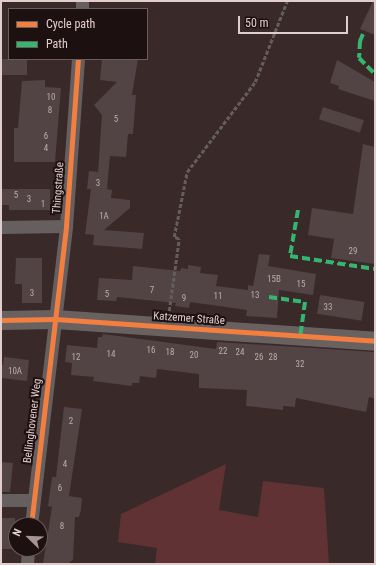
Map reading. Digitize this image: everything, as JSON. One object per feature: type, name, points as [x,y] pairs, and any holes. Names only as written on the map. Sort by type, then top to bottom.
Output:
[{"type":"street","name":"Thingstraße","points":[[55,319],[66,226],[78,60]]},
{"type":"street","points":[[1,227],[66,226]]},
{"type":"street","name":"Katzemer Straße","points":[[1,320],[55,319],[375,339]]},
{"type":"street","name":"Bellinghovener Weg","points":[[32,517],[55,319]]},
{"type":"street","points":[[1,500],[33,500]]},
{"type":"path","points":[[166,327],[179,239],[174,237],[187,172],[255,82],[287,1]]},
{"type":"shaded area","points":[[226,464],[219,510],[258,517],[263,481],[324,488],[329,564],[155,564],[157,548],[118,542],[121,514]]},
{"type":"building","points":[[373,1],[375,1],[375,35],[360,29]]},
{"type":"building","points":[[1,59],[27,60],[27,75],[1,75]]},
{"type":"building","points":[[102,60],[138,60],[132,95],[136,95],[133,134],[128,134],[126,157],[110,156],[107,189],[112,190],[111,198],[130,200],[130,208],[104,230],[144,233],[142,249],[93,245],[94,235],[85,234],[91,189],[87,189],[89,171],[98,172],[102,115],[94,105],[117,82],[100,80]]},
{"type":"building","points":[[337,60],[375,82],[375,101],[338,89],[339,86],[330,83]]},
{"type":"building","points":[[45,80],[45,87],[61,88],[55,162],[14,162],[14,128],[18,128],[22,81]]},
{"type":"building","points":[[323,107],[364,120],[360,133],[319,119]]},
{"type":"building","points":[[363,144],[375,147],[375,264],[331,258],[334,239],[308,235],[312,208],[353,214]]},
{"type":"building","points":[[2,189],[50,189],[50,210],[9,210],[9,205],[1,205]]},
{"type":"building","points":[[259,254],[270,255],[268,266],[316,274],[313,295],[279,290],[277,318],[246,316],[247,310],[190,302],[189,308],[175,306],[176,303],[117,297],[116,301],[97,300],[99,278],[132,280],[133,266],[180,271],[181,268],[188,269],[188,265],[201,267],[200,273],[218,275],[216,286],[248,290],[248,285],[253,286]]},
{"type":"building","points":[[16,258],[42,258],[42,303],[22,303],[22,284],[15,284]]},
{"type":"building","points":[[320,295],[364,302],[361,321],[317,314]]},
{"type":"building","points":[[103,334],[216,349],[217,342],[375,352],[375,399],[369,397],[366,412],[296,398],[295,407],[283,406],[283,410],[246,406],[247,390],[199,388],[199,374],[157,369],[156,378],[140,376],[139,383],[132,383],[132,386],[93,381],[94,377],[71,375],[72,363],[65,362],[67,345],[97,348],[98,337],[102,337]]},
{"type":"building","points":[[4,357],[29,360],[27,381],[1,378],[1,365],[3,365]]},
{"type":"building","points":[[64,407],[82,409],[69,496],[82,498],[79,517],[75,517],[73,560],[67,564],[43,564],[44,557],[48,557],[48,532],[52,507],[48,506],[52,477],[56,477]]},
{"type":"building","points":[[1,462],[13,463],[10,492],[1,492]]},
{"type":"building","points":[[1,518],[8,518],[8,549],[1,549]]},
{"type":"marked path","points":[[363,34],[360,41],[359,58],[375,74]]},
{"type":"marked path","points":[[298,210],[290,256],[375,269]]},
{"type":"marked path","points":[[269,297],[305,302],[300,336]]},
{"type":"cycle path","points":[[32,517],[66,226],[78,60]]},
{"type":"cycle path","points":[[1,320],[55,319],[375,341]]}]
